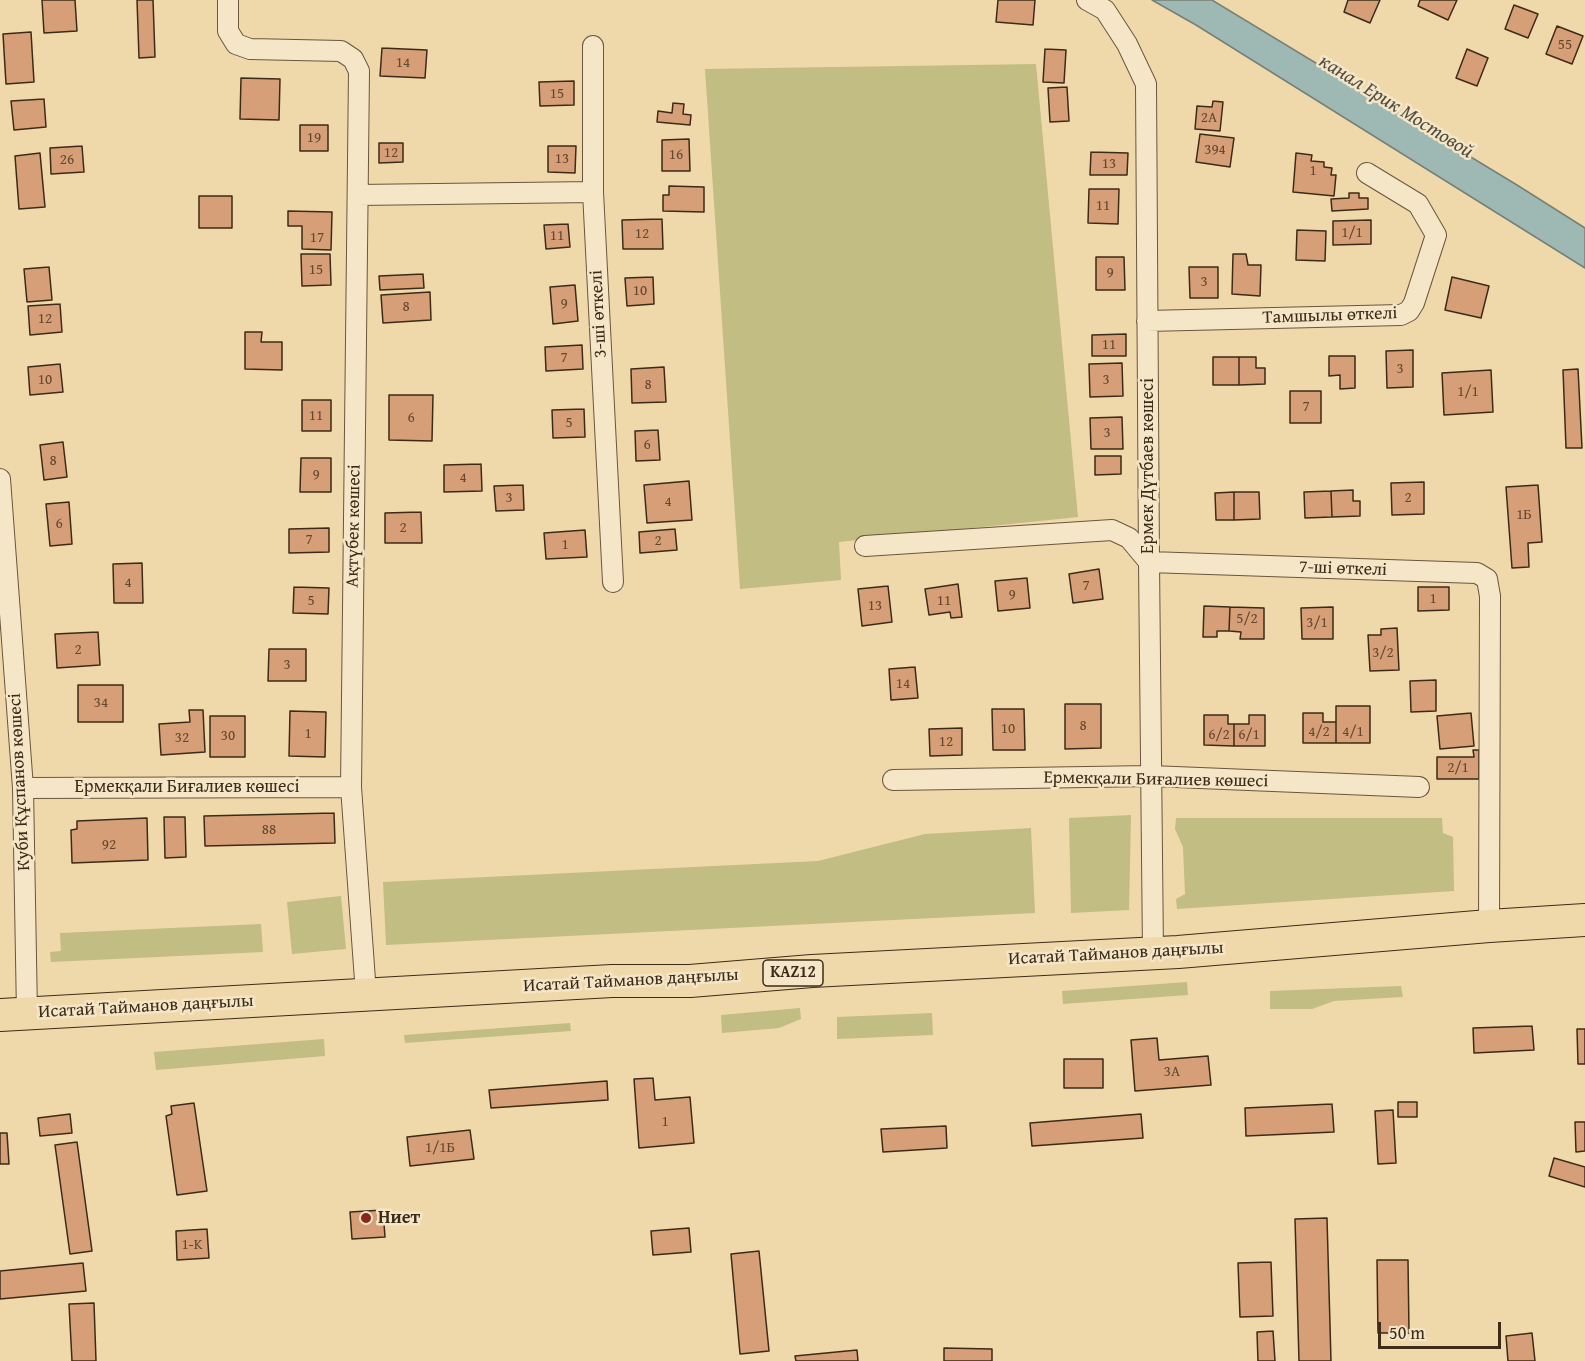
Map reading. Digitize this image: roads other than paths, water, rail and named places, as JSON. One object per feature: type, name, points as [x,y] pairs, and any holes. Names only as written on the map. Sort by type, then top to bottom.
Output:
[{"type":"main road","name":"Исатай Тайманов даңғылы","points":[[13,1015],[612,981],[690,981],[812,971],[1153,953],[1585,920]]},
{"type":"street","name":"Ақтүбек көшесi","points":[[228,0],[228,31],[236,44],[250,50],[341,51],[353,59],[359,71],[351,787],[366,994]]},
{"type":"street","name":"Ермек Дүтбаев көшесi","points":[[1087,0],[1105,10],[1127,44],[1146,84],[1153,953]]},
{"type":"street","name":"3-шi өткелi","points":[[593,46],[593,192],[613,582]]},
{"type":"street","name":"Тамшылы өткелі","points":[[1148,321],[1401,315],[1409,311],[1414,303],[1436,235],[1418,204],[1367,174]]},
{"type":"street","points":[[358,195],[593,192]]},
{"type":"street","name":"Куби Құспанов көшесi","points":[[0,479],[9,714],[23,788],[13,1015]]},
{"type":"street","points":[[865,546],[1112,530],[1130,538],[1149,562]]},
{"type":"street","name":"7-шi өткелi","points":[[1149,562],[1477,573],[1487,579],[1490,597],[1489,926]]},
{"type":"street","name":"Ермекқали Биғалиев көшесі","points":[[892,780],[1151,776],[1419,787]]},
{"type":"street","name":"Ермекқали Биғалиев көшесі","points":[[23,788],[351,787]]},
{"type":"water","name":"канал Ерик Мостовой","points":[[1152,0],[1212,0],[1517,185],[1585,228],[1585,268],[1196,25]]},
{"type":"place","name":"Ниет","points":[[366,1218]]}]
